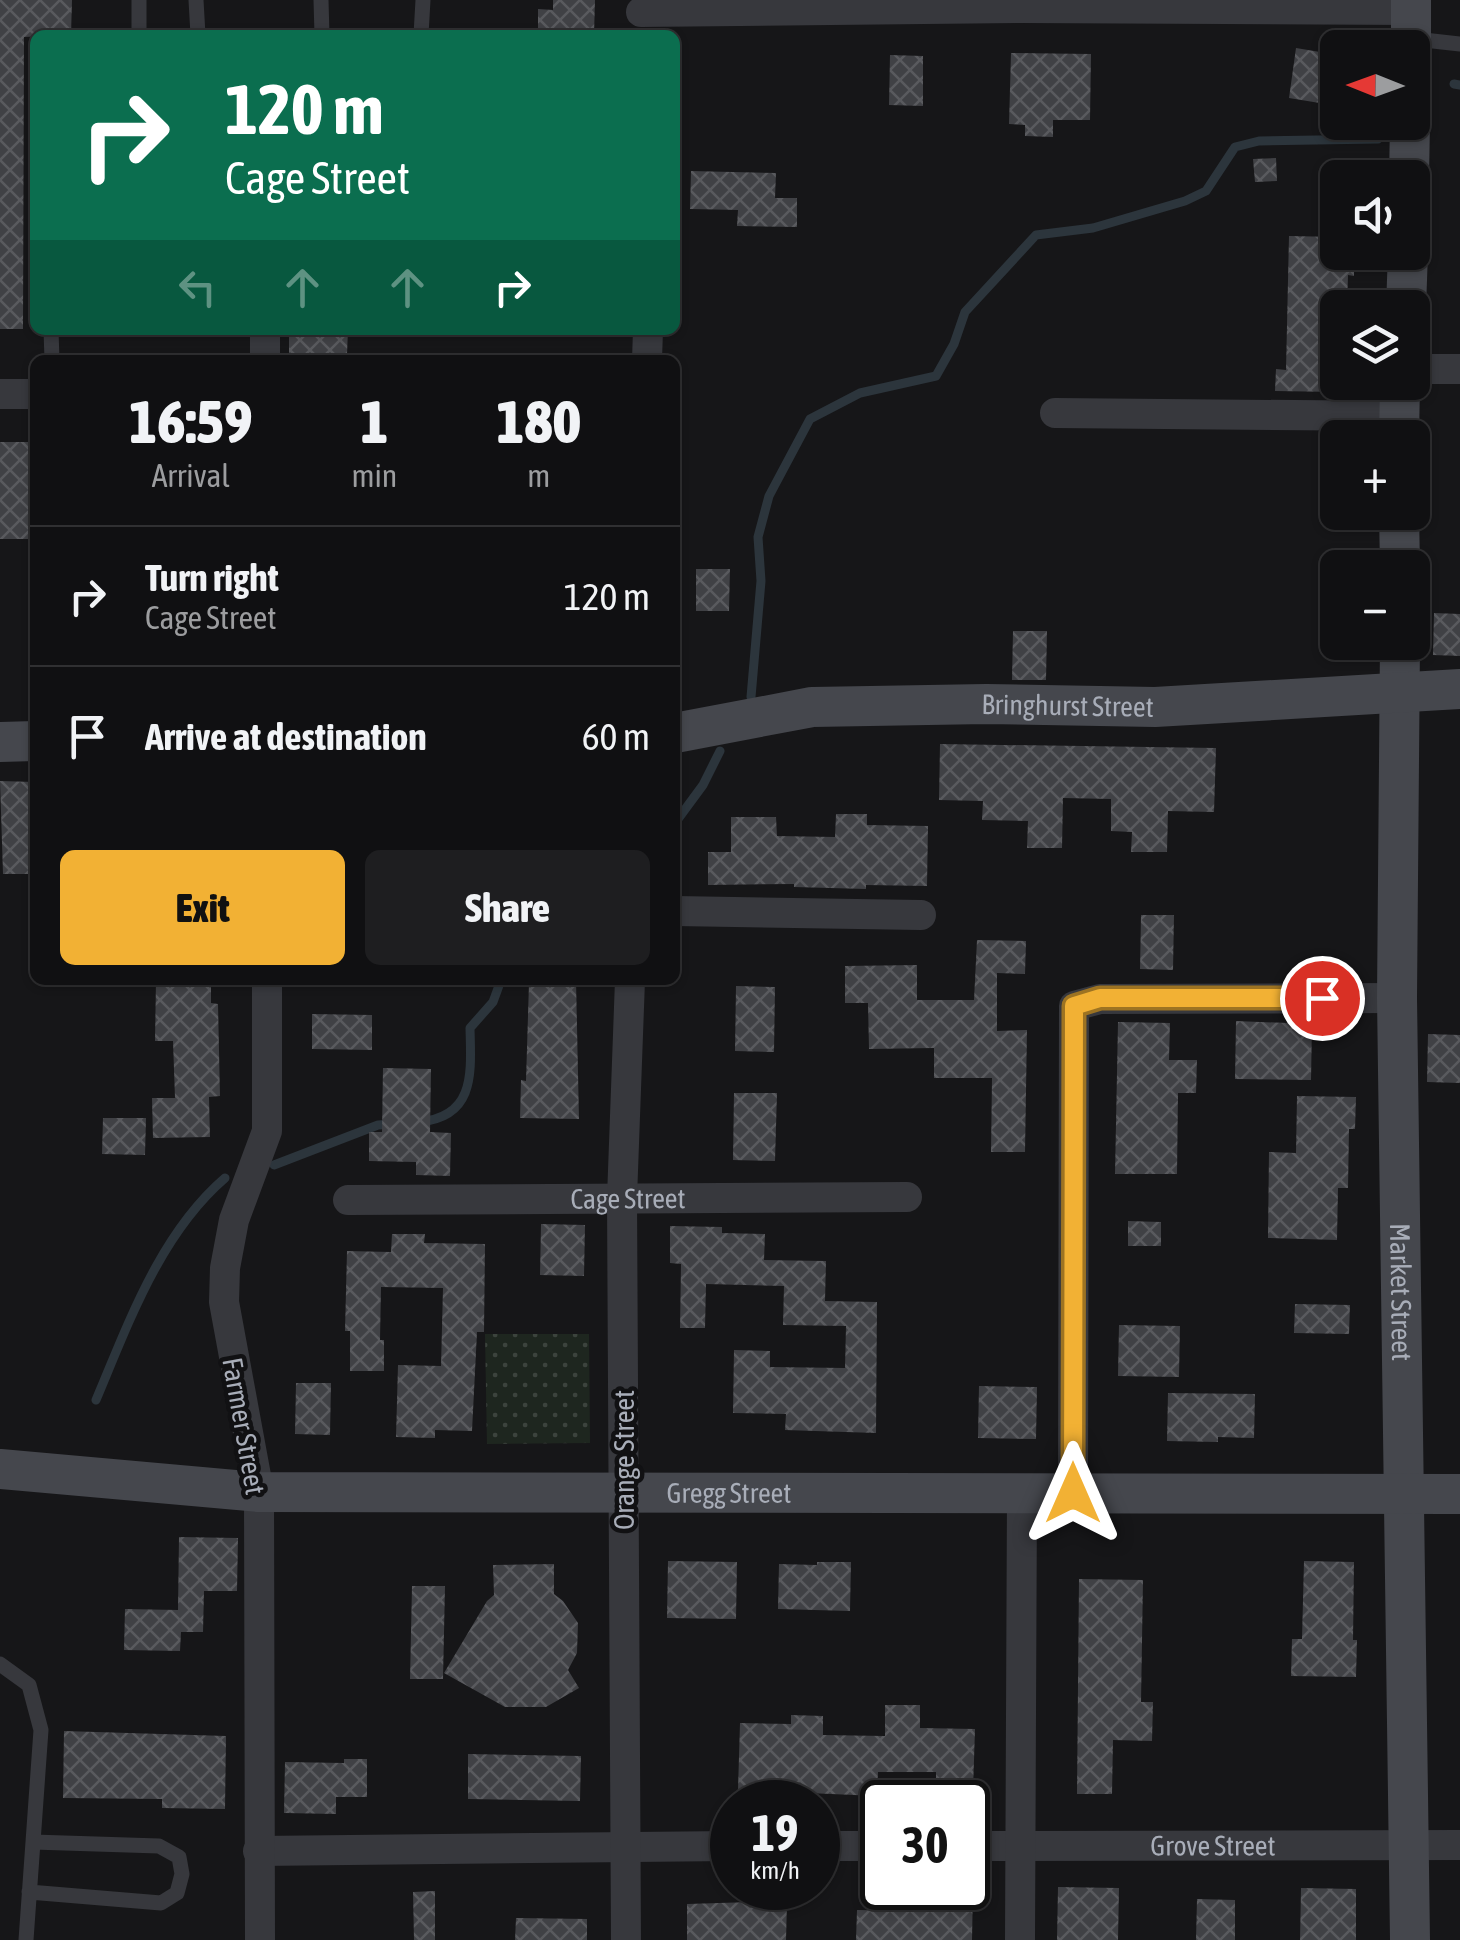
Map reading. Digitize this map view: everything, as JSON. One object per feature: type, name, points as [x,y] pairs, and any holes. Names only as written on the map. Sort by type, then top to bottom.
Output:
[{"type":"street","points":[[642,16],[1022,4],[1411,24]]},
{"type":"street","points":[[1430,369],[1460,369]]},
{"type":"street","points":[[0,394],[30,394]]},
{"type":"street","points":[[1055,413],[1399,412]]},
{"type":"street","name":"Market Street","points":[[1400,660],[1397,998],[1410,1940]]},
{"type":"street","name":"Bringhurst Street","points":[[680,732],[812,707],[1155,707],[1460,689]]},
{"type":"street","points":[[0,742],[30,741]]},
{"type":"street","points":[[680,911],[921,916]]},
{"type":"street","name":"Farmer Street","points":[[260,1940],[258,1492],[224,1302],[225,1268],[234,1220],[267,1131],[266,985]]},
{"type":"street","name":"Orange Street","points":[[626,1940],[622,1198],[630,985]]},
{"type":"street","points":[[1073,1493],[1074,1006],[1100,998],[1397,998]]},
{"type":"street","name":"Cage Street","points":[[348,1200],[907,1197]]},
{"type":"street","name":"Gregg Street","points":[[0,1469],[258,1492],[1460,1494]]},
{"type":"street","points":[[1020,1940],[1022,1493]]},
{"type":"street","name":"Grove Street","points":[[990,1846],[1460,1845]]},
{"type":"street","points":[[258,1851],[710,1846]]},
{"type":"lane","points":[[139,0],[139,30]]},
{"type":"lane","points":[[196,0],[198,30]]},
{"type":"lane","points":[[322,0],[322,30]]},
{"type":"lane","points":[[421,30],[422,0]]},
{"type":"lane","points":[[1411,24],[1460,44]]},
{"type":"lane","points":[[0,1664],[29,1686],[41,1730],[26,1940]]},
{"type":"lane","points":[[29,1892],[161,1903],[177,1893],[182,1874],[179,1857],[159,1846],[33,1842]]},
{"type":"shaded area","points":[[485,1334],[589,1334],[590,1443],[487,1444]]},
{"type":"building","points":[[0,0],[72,0],[71,30],[30,30],[30,37],[24,37],[23,329],[0,329]]},
{"type":"building","points":[[553,0],[595,0],[594,30],[538,30],[538,9],[553,10]]},
{"type":"building","points":[[1296,48],[1320,52],[1320,103],[1289,98]]},
{"type":"building","points":[[1011,53],[1091,54],[1090,120],[1053,120],[1053,137],[1025,136],[1025,125],[1009,124]]},
{"type":"building","points":[[890,55],[923,56],[923,106],[889,105]]},
{"type":"building","points":[[1276,158],[1277,181],[1255,182],[1253,159]]},
{"type":"building","points":[[691,171],[776,173],[775,198],[797,198],[797,227],[737,226],[738,210],[690,209]]},
{"type":"building","points":[[1289,236],[1320,237],[1320,270],[1354,270],[1354,276],[1348,275],[1348,290],[1320,290],[1320,392],[1275,391],[1276,369],[1286,370]]},
{"type":"building","points":[[289,335],[348,335],[347,354],[289,353]]},
{"type":"building","points":[[0,442],[30,442],[30,539],[0,539]]},
{"type":"building","points":[[696,569],[730,569],[729,611],[696,611]]},
{"type":"building","points":[[1434,613],[1460,614],[1460,656],[1433,655]]},
{"type":"building","points":[[1013,631],[1047,631],[1046,680],[1012,680]]},
{"type":"building","points":[[940,744],[1216,748],[1214,812],[1168,811],[1167,852],[1131,852],[1132,832],[1111,831],[1111,799],[1063,798],[1062,848],[1027,848],[1028,821],[982,820],[983,801],[939,800]]},
{"type":"building","points":[[0,781],[30,782],[30,874],[3,874]]},
{"type":"building","points":[[836,814],[867,814],[867,825],[928,826],[927,886],[866,885],[866,889],[794,884],[708,885],[708,852],[731,852],[731,817],[776,817],[777,836],[835,837]]},
{"type":"building","points":[[1141,915],[1174,915],[1173,970],[1140,969]]},
{"type":"building","points":[[977,940],[1026,941],[1025,974],[997,973],[997,1031],[1027,1030],[1025,1152],[991,1152],[992,1078],[934,1078],[934,1048],[869,1049],[868,1003],[845,1003],[845,966],[917,965],[917,1000],[974,1000]]},
{"type":"building","points":[[156,985],[211,985],[211,1003],[218,1004],[220,1096],[209,1097],[210,1137],[153,1138],[152,1098],[175,1098],[173,1041],[155,1041]]},
{"type":"building","points":[[529,985],[576,985],[579,1119],[520,1118],[521,1080],[526,1081]]},
{"type":"building","points":[[736,986],[775,987],[774,1052],[735,1051]]},
{"type":"building","points":[[312,1014],[372,1015],[372,1050],[312,1049]]},
{"type":"building","points":[[1236,1021],[1312,1024],[1311,1080],[1235,1079]]},
{"type":"building","points":[[1118,1022],[1170,1023],[1169,1060],[1197,1060],[1196,1093],[1178,1093],[1177,1174],[1115,1174]]},
{"type":"building","points":[[1428,1034],[1460,1035],[1460,1083],[1427,1082]]},
{"type":"building","points":[[383,1068],[431,1069],[430,1132],[451,1133],[450,1176],[416,1175],[416,1162],[369,1161],[369,1132],[382,1132]]},
{"type":"building","points":[[734,1093],[777,1093],[775,1161],[733,1160]]},
{"type":"building","points":[[1297,1096],[1356,1097],[1355,1129],[1349,1129],[1348,1188],[1338,1188],[1337,1240],[1268,1238],[1269,1152],[1296,1153]]},
{"type":"building","points":[[103,1118],[146,1118],[145,1155],[102,1154]]},
{"type":"building","points":[[1128,1221],[1161,1222],[1161,1246],[1128,1246]]},
{"type":"building","points":[[541,1224],[585,1225],[584,1276],[540,1275]]},
{"type":"building","points":[[670,1226],[722,1227],[722,1233],[765,1234],[764,1260],[826,1261],[825,1301],[877,1302],[876,1433],[785,1430],[786,1414],[733,1413],[734,1350],[770,1351],[770,1367],[845,1368],[846,1326],[783,1325],[784,1286],[706,1284],[705,1328],[680,1328],[681,1264],[670,1263]]},
{"type":"building","points":[[392,1234],[425,1234],[424,1243],[485,1244],[484,1332],[477,1332],[472,1431],[435,1430],[435,1438],[396,1437],[398,1365],[441,1366],[443,1288],[381,1287],[384,1371],[350,1371],[350,1331],[345,1331],[347,1251],[391,1252]]},
{"type":"building","points":[[1295,1304],[1350,1305],[1349,1334],[1294,1333]]},
{"type":"building","points":[[1119,1325],[1180,1326],[1179,1377],[1118,1376]]},
{"type":"building","points":[[296,1383],[331,1383],[330,1435],[295,1434]]},
{"type":"building","points":[[979,1386],[1037,1387],[1036,1439],[978,1438]]},
{"type":"building","points":[[1168,1393],[1255,1394],[1254,1438],[1167,1441]]},
{"type":"building","points":[[179,1537],[238,1538],[237,1591],[204,1591],[203,1632],[181,1632],[180,1651],[124,1650],[125,1609],[178,1610]]},
{"type":"building","points":[[668,1561],[737,1562],[736,1619],[667,1618]]},
{"type":"building","points":[[1304,1561],[1354,1562],[1356,1677],[1291,1676],[1292,1639],[1302,1639]]},
{"type":"building","points":[[851,1562],[850,1611],[778,1609],[779,1564]]},
{"type":"building","points":[[554,1564],[554,1594],[578,1623],[577,1653],[568,1670],[579,1688],[546,1707],[505,1707],[444,1673],[494,1595],[493,1565]]},
{"type":"building","points":[[1079,1579],[1143,1580],[1141,1702],[1153,1702],[1152,1741],[1113,1740],[1112,1794],[1077,1794]]},
{"type":"building","points":[[412,1586],[445,1586],[443,1679],[410,1679]]},
{"type":"building","points":[[885,1705],[920,1705],[920,1728],[975,1729],[973,1780],[936,1780],[936,1772],[878,1772],[878,1780],[860,1780],[860,1795],[840,1794],[840,1780],[738,1780],[740,1723],[791,1724],[791,1715],[823,1716],[823,1735],[885,1736]]},
{"type":"building","points":[[64,1731],[226,1736],[225,1809],[162,1808],[162,1799],[63,1798]]},
{"type":"building","points":[[468,1754],[581,1756],[580,1801],[468,1799]]},
{"type":"building","points":[[344,1759],[367,1759],[367,1797],[336,1797],[336,1814],[284,1813],[285,1762],[344,1763]]},
{"type":"building","points":[[1058,1887],[1119,1888],[1118,1940],[1057,1940]]},
{"type":"building","points":[[1301,1888],[1356,1889],[1356,1940],[1300,1940]]},
{"type":"building","points":[[435,1891],[435,1940],[414,1940],[413,1892]]},
{"type":"building","points":[[1197,1899],[1235,1900],[1235,1940],[1196,1940]]},
{"type":"building","points":[[710,1903],[710,1910],[787,1910],[786,1940],[687,1940],[687,1904]]},
{"type":"building","points":[[857,1910],[973,1910],[972,1940],[856,1940]]},
{"type":"building","points":[[516,1918],[587,1919],[587,1940],[515,1940]]},
{"type":"waterway","points":[[1454,84],[1460,85]]},
{"type":"waterway","points":[[751,697],[761,581],[758,537],[769,496],[810,419],[860,393],[936,376],[954,344],[965,312],[1036,235],[1093,228],[1185,201],[1206,191],[1235,147],[1259,141],[1320,140]]},
{"type":"waterway","points":[[680,816],[703,785],[720,751]]},
{"type":"waterway","points":[[419,1122],[438,1118],[460,1102],[469,1076],[470,1028],[493,1002],[499,985]]},
{"type":"waterway","points":[[274,1165],[378,1125],[394,1124]]},
{"type":"waterway","points":[[96,1400],[134,1310],[164,1252],[202,1200],[225,1178]]},
{"type":"route","points":[[1073,1493],[1074,1006],[1100,998],[1322,998]]}]
